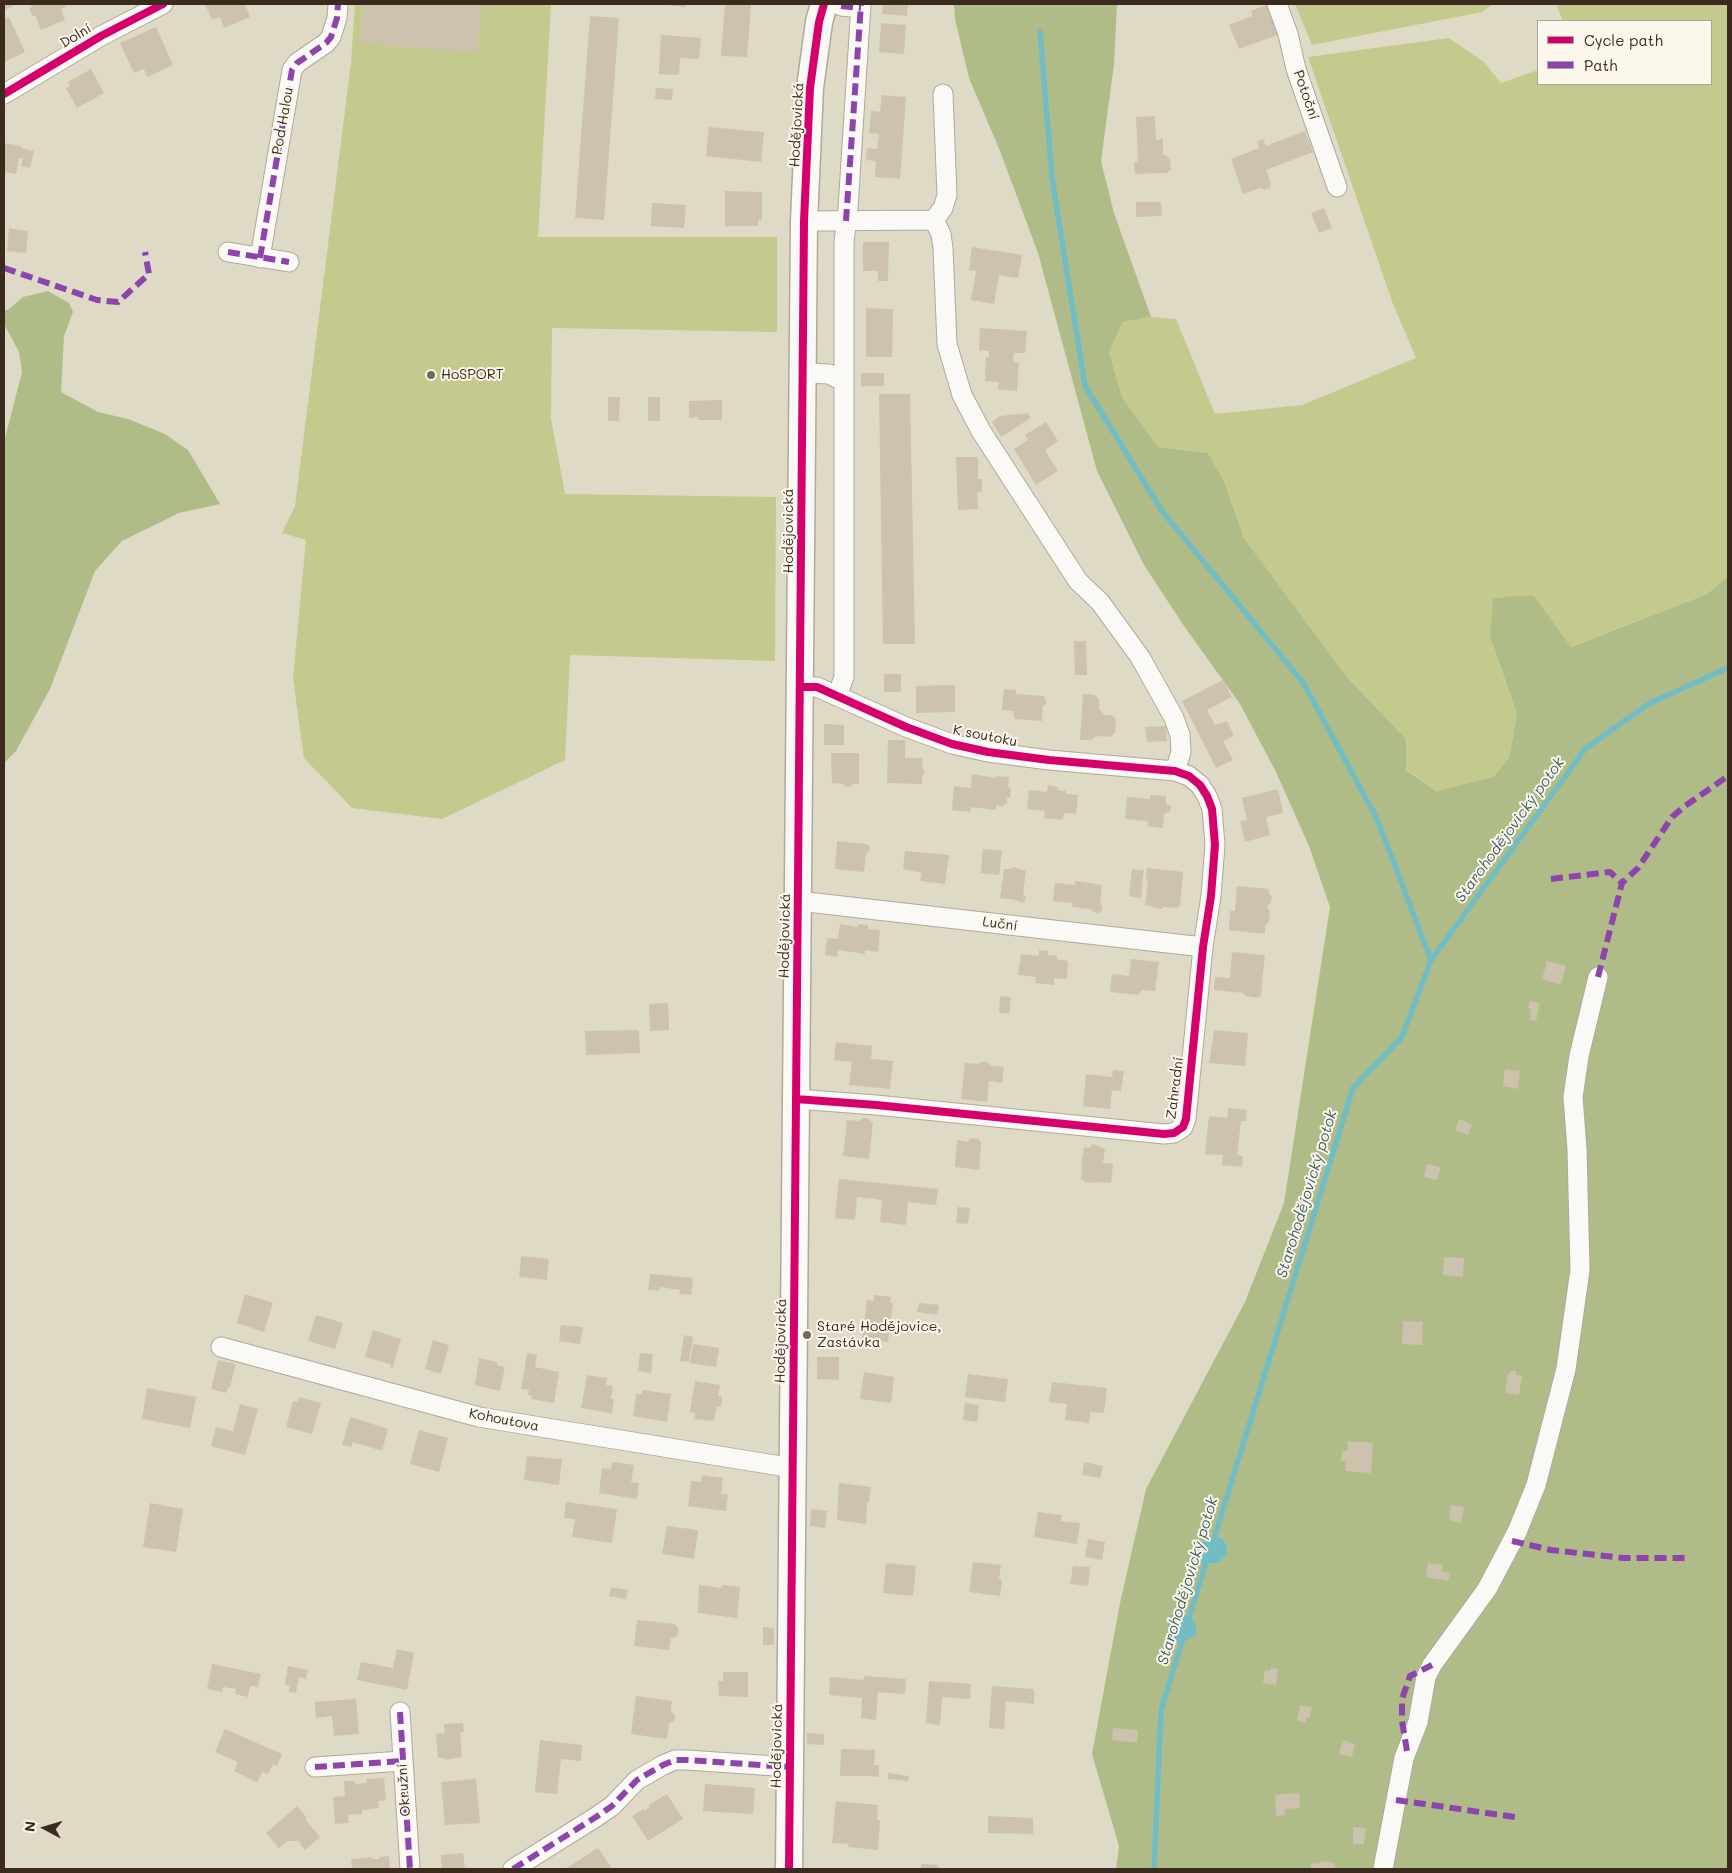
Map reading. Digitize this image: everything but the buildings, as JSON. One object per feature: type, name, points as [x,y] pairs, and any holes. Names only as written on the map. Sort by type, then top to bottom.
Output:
[{"type":"street","name":"Dolní","points":[[4,94],[101,36],[164,4]]},
{"type":"street","name":"Pod Halou","points":[[260,258],[292,70],[331,37],[338,18],[338,4]]},
{"type":"street","name":"Potoční","points":[[1277,4],[1288,34],[1296,69],[1337,187]]},
{"type":"street","points":[[823,9],[861,6],[844,243],[844,677],[837,696]]},
{"type":"street","name":"Hodějovická","points":[[789,1869],[804,221],[810,88],[823,9]]},
{"type":"street","points":[[4,82],[33,77]]},
{"type":"street","points":[[934,220],[943,208],[947,195],[943,94]]},
{"type":"street","points":[[804,221],[934,220]]},
{"type":"street","points":[[934,220],[941,234],[943,248],[947,344],[962,395],[981,431],[1078,581],[1100,602],[1140,657],[1174,718],[1180,735],[1181,752],[1175,771]]},
{"type":"street","points":[[228,252],[290,262]]},
{"type":"street","points":[[803,373],[829,374],[844,381]]},
{"type":"street","name":"K soutoku","points":[[801,687],[817,687],[952,744],[988,752],[1049,760],[1175,771]]},
{"type":"street","name":"Zahradní","points":[[796,1099],[1164,1134],[1174,1133],[1183,1127],[1186,1119],[1214,854],[1212,809],[1207,796],[1200,785],[1188,776],[1175,771]]},
{"type":"street","name":"Luční","points":[[798,901],[1203,947]]},
{"type":"street","points":[[1383,1869],[1404,1758],[1418,1722],[1426,1677],[1432,1665],[1488,1588],[1517,1532],[1536,1485],[1554,1409],[1566,1369],[1580,1270],[1577,1149],[1573,1097],[1579,1056],[1598,977]]},
{"type":"street","name":"Kohoutova","points":[[221,1347],[479,1417],[792,1468]]},
{"type":"street","name":"Okružní","points":[[400,1712],[410,1869]]},
{"type":"street","points":[[513,1869],[612,1806],[638,1780],[663,1764],[675,1760],[687,1760],[790,1766]]},
{"type":"street","points":[[315,1767],[402,1761]]},
{"type":"green space","name":"HoSPORT","points":[[355,4],[551,4],[538,237],[777,237],[777,332],[552,328],[551,418],[565,494],[776,497],[775,661],[570,655],[565,760],[442,819],[352,808],[304,758],[293,678],[306,540],[282,533],[295,506],[351,63]]},
{"type":"green space","points":[[954,4],[1117,4],[1114,64],[1101,161],[1114,213],[1151,317],[1123,322],[1109,352],[1122,397],[1158,447],[1208,453],[1224,481],[1244,538],[1347,677],[1406,739],[1406,770],[1436,791],[1493,777],[1509,758],[1517,714],[1490,636],[1493,599],[1511,596],[1534,596],[1571,647],[1707,594],[1728,576],[1728,1869],[1116,1869],[1119,1846],[1092,1754],[1120,1603],[1146,1489],[1245,1302],[1284,1203],[1330,907],[1309,846],[1276,772],[1240,704],[1184,626],[1144,565],[1097,471],[1038,253],[1000,151],[969,78],[955,19]],"holes":[[[1222,1538],[1195,1554],[1199,1546],[1206,1539]]]},
{"type":"green space","points":[[1295,4],[1493,4],[1482,12],[1312,45]]},
{"type":"green space","points":[[1556,4],[1728,4],[1728,576],[1707,594],[1570,647],[1534,596],[1490,636],[1517,714],[1509,758],[1493,777],[1436,791],[1406,769],[1406,739],[1347,677],[1244,538],[1224,481],[1208,453],[1158,447],[1122,397],[1109,352],[1123,322],[1151,317],[1176,319],[1215,414],[1302,405],[1416,358],[1393,304],[1308,57],[1449,38],[1484,62],[1501,83],[1537,70],[1537,85],[1712,85],[1712,20],[1563,20]]},
{"type":"green space","points":[[48,291],[69,303],[73,312],[64,336],[61,392],[98,412],[128,419],[165,434],[188,450],[220,504],[179,513],[122,541],[95,571],[50,689],[16,751],[4,763],[4,442],[22,372],[19,352],[4,324],[4,311],[23,297]]},
{"type":"water","points":[[1222,1538],[1227,1546],[1226,1556],[1217,1563],[1199,1563],[1195,1554],[1199,1546],[1206,1539]]},
{"type":"water","points":[[1181,1613],[1191,1616],[1196,1626],[1196,1634],[1188,1640],[1178,1643],[1169,1636],[1168,1624],[1170,1616]]},
{"type":"waterway","points":[[1040,32],[1052,178],[1085,386],[1162,511],[1304,684],[1377,819],[1431,960]]},
{"type":"waterway","name":"Starohodějovický potok","points":[[1212,1545],[1353,1088],[1402,1037],[1431,960],[1586,748],[1650,703],[1728,668]]},
{"type":"waterway","name":"Starohodějovický potok","points":[[1188,1621],[1208,1556]]},
{"type":"waterway","name":"Starohodějovický potok","points":[[1154,1869],[1161,1710],[1184,1635]]},
{"type":"marked path","points":[[260,258],[292,70],[297,63],[326,43],[331,37],[337,18],[338,4]]},
{"type":"marked path","points":[[846,221],[861,4]]},
{"type":"marked path","points":[[841,6],[861,8]]},
{"type":"marked path","points":[[4,268],[97,300],[118,302],[149,274],[145,252]]},
{"type":"marked path","points":[[228,252],[289,262]]},
{"type":"marked path","points":[[1598,977],[1622,883],[1638,868],[1672,817],[1728,776]]},
{"type":"marked path","points":[[1551,879],[1610,872],[1622,883]]},
{"type":"marked path","points":[[1512,1541],[1551,1550],[1623,1558],[1690,1558]]},
{"type":"marked path","points":[[1407,1751],[1402,1721],[1402,1699],[1410,1676],[1432,1665]]},
{"type":"marked path","points":[[400,1712],[410,1869]]},
{"type":"marked path","points":[[513,1869],[612,1806],[637,1780],[675,1760],[790,1767]]},
{"type":"marked path","points":[[315,1767],[402,1761]]},
{"type":"marked path","points":[[1396,1800],[1515,1817]]},
{"type":"cycle path","points":[[4,94],[101,36],[163,4]]},
{"type":"cycle path","points":[[789,1869],[804,221],[810,88],[819,22],[824,4]]},
{"type":"cycle path","points":[[796,1099],[876,1105],[1164,1134],[1174,1133],[1183,1127],[1186,1119],[1215,845],[1212,809],[1200,785],[1189,776],[1175,771],[1049,760],[988,752],[952,744],[906,727],[817,687],[801,687]]},
{"type":"place","name":"HoSPORT","points":[[431,375]]},
{"type":"place","name":"Staré Hodějovice, Zastávka","points":[[807,1335]]}]
